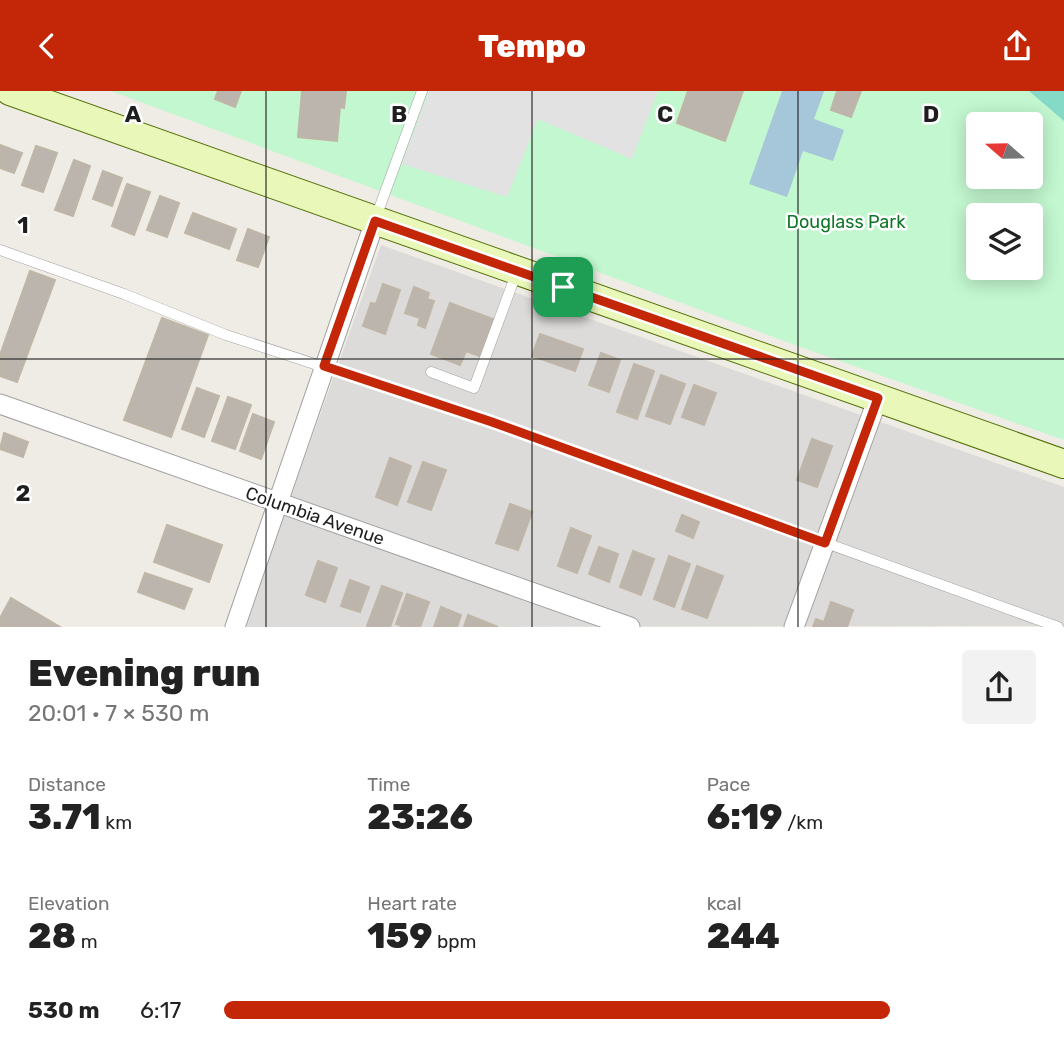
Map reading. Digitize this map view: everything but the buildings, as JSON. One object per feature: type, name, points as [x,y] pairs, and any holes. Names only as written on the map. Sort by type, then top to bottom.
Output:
[{"type":"main road","points":[[10,91],[1064,464]]},
{"type":"street","points":[[235,627],[375,221]]},
{"type":"street","points":[[794,627],[878,398]]},
{"type":"street","name":"Columbia Avenue","points":[[0,404],[630,627]]},
{"type":"lane","points":[[375,221],[422,91]]},
{"type":"lane","points":[[0,250],[124,294],[226,335],[492,422],[1058,627]]},
{"type":"lane","points":[[431,372],[474,388],[517,271]]},
{"type":"shaded area","points":[[429,91],[658,91],[632,159],[538,119],[507,197],[402,164]]},
{"type":"shaded area","points":[[782,91],[824,91],[814,119],[844,130],[833,161],[803,151],[787,197],[749,184]]},
{"type":"shaded area","points":[[1029,91],[1064,91],[1064,121]]},
{"type":"shaded area","points":[[381,245],[1064,487],[1064,626],[244,627]]},
{"type":"green space","name":"Douglass Park","points":[[111,91],[1064,91],[1064,440],[792,344]]},
{"type":"route","points":[[375,221],[563,287],[878,398],[825,543],[492,422],[324,366],[375,221]]}]
